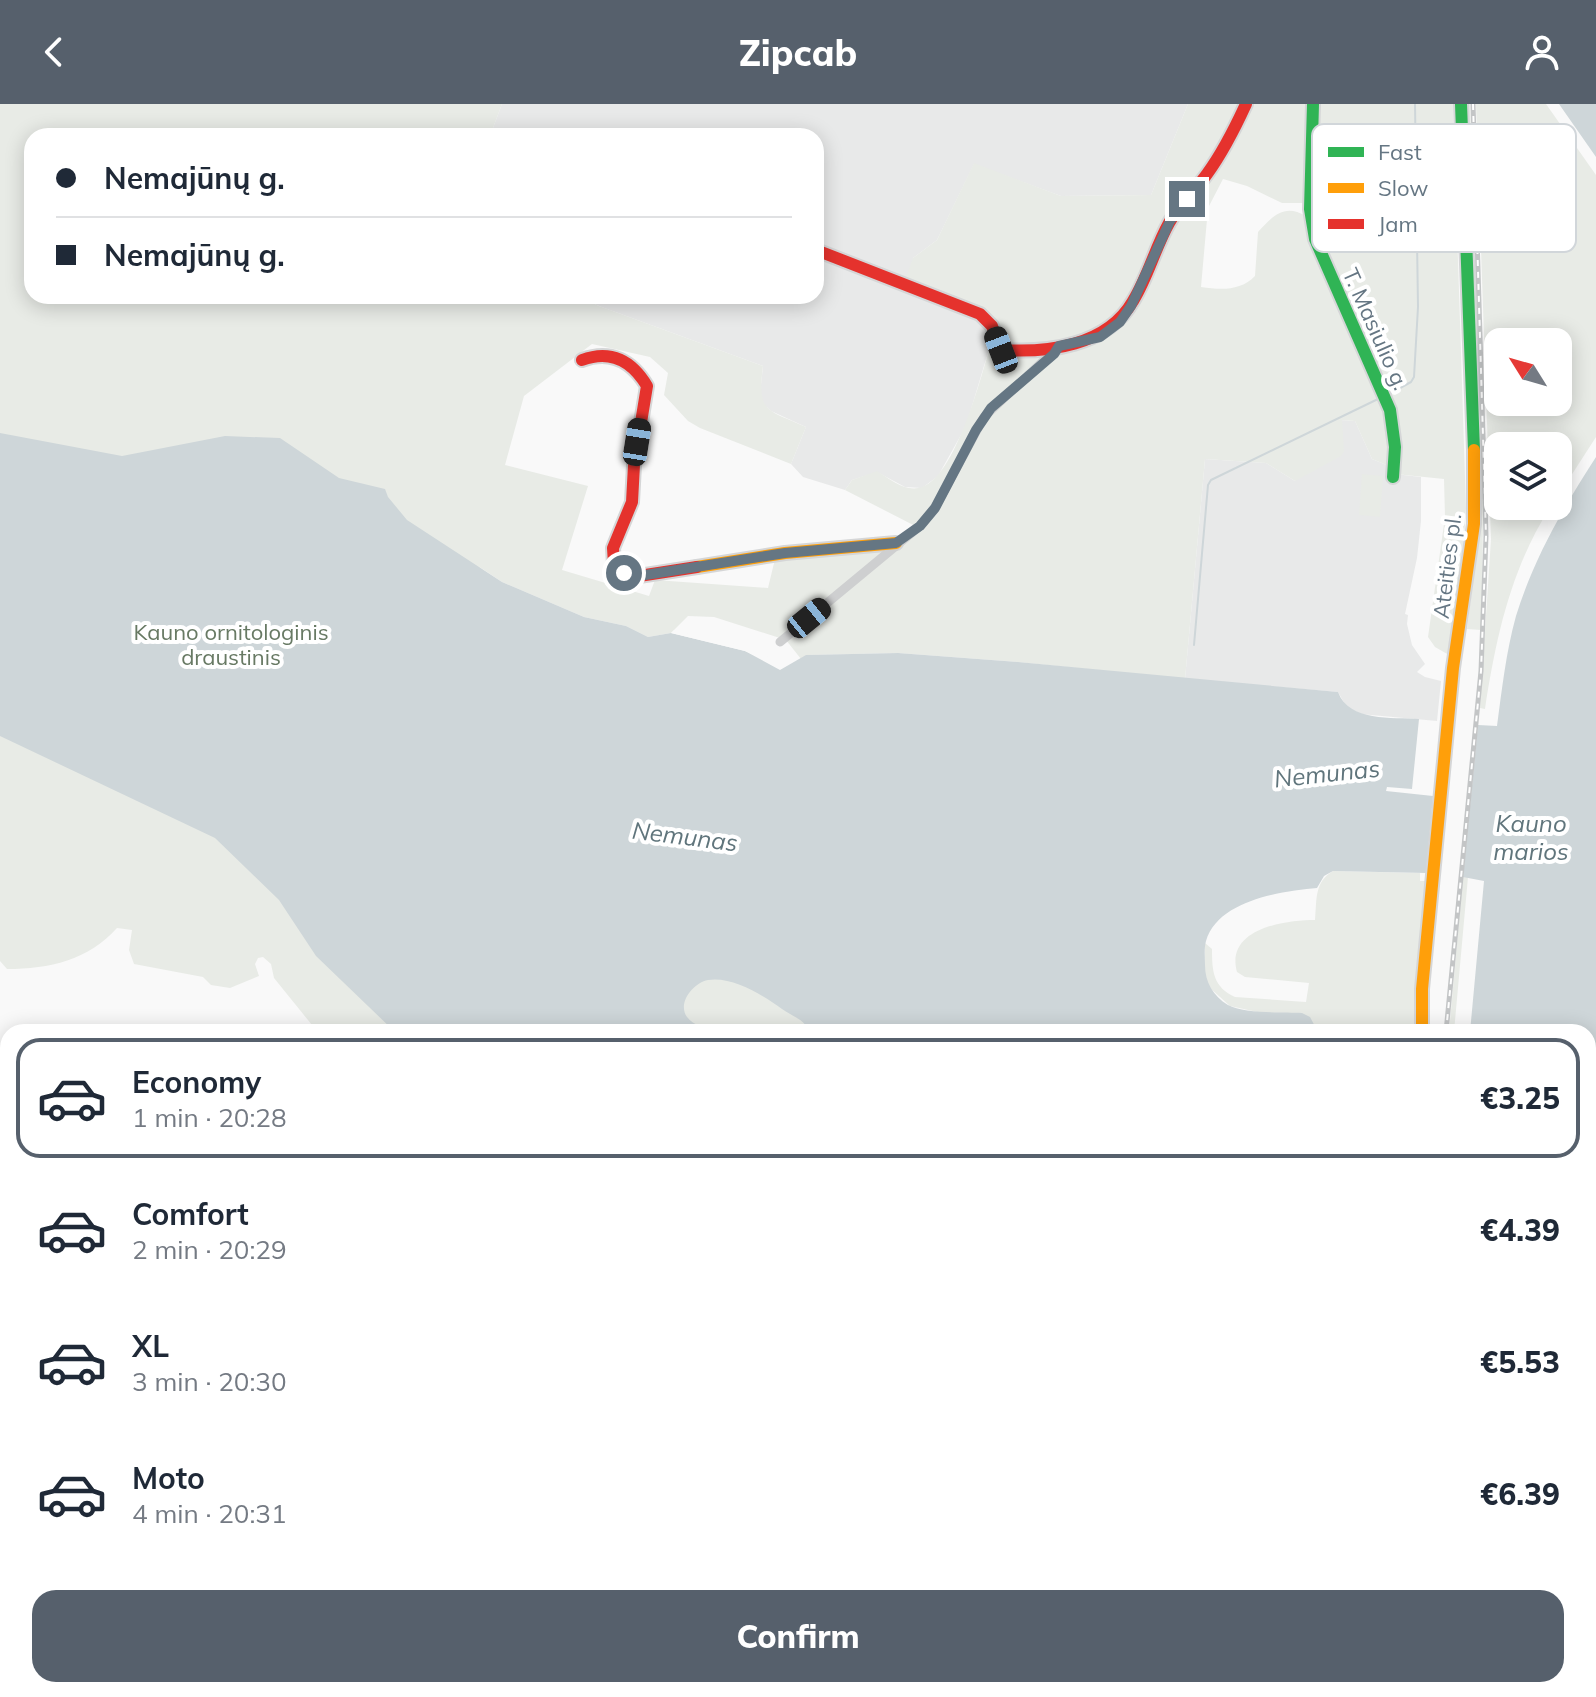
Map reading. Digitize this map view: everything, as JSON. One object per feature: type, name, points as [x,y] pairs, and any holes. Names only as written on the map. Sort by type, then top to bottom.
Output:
[{"type":"street","points":[[824,253],[980,314],[992,326],[1001,350],[1022,352],[1100,337],[1120,322],[1131,306],[1170,221],[1225,148],[1246,104]]},
{"type":"street","name":"T. Masiulio g.","points":[[1312,124],[1313,104]]},
{"type":"street","name":"Ateities pl.","points":[[1461,104],[1462,124]]},
{"type":"street","name":"T. Masiulio g.","points":[[1312,139],[1312,221]]},
{"type":"street","name":"T. Masiulio g.","points":[[1321,252],[1390,410],[1395,447],[1393,477]]},
{"type":"street","name":"Ateities pl.","points":[[1422,1024],[1422,989],[1433,875],[1459,631],[1470,564],[1475,485],[1466,252]]},
{"type":"street","points":[[780,642],[920,526],[935,508],[991,408],[1054,354],[1059,346]]},
{"type":"street","points":[[582,360],[592,355],[621,358],[632,364],[647,386],[634,465],[632,502],[613,548],[614,564],[624,573],[639,576],[785,553],[896,543]]},
{"type":"shaded area","points":[[502,104],[1188,104],[1151,195],[1061,196],[974,164],[937,240],[913,258],[988,311],[996,326],[966,426],[938,476],[922,488],[905,487],[877,472],[852,480],[845,490],[803,477],[791,464],[806,427],[763,404],[760,394],[763,366],[595,304],[824,304],[824,128],[493,128]]},
{"type":"shaded area","points":[[1341,420],[1355,421],[1372,459],[1389,466],[1395,474],[1421,477],[1417,558],[1405,614],[1408,615],[1412,645],[1425,664],[1417,672],[1441,681],[1437,721],[1360,714],[1346,706],[1338,692],[1185,679],[1205,459],[1266,463],[1295,481]]},
{"type":"green space","points":[[0,104],[502,104],[493,128],[24,128],[24,304],[595,304],[763,366],[762,393],[767,407],[806,427],[791,464],[688,421],[664,395],[668,373],[650,357],[592,344],[524,396],[505,465],[588,486],[562,570],[649,596],[655,580],[768,588],[775,559],[900,546],[923,530],[845,490],[852,480],[877,471],[904,487],[922,487],[935,478],[948,461],[969,415],[996,326],[988,311],[906,277],[913,258],[937,240],[974,163],[1061,196],[1151,195],[1188,104],[1309,104],[1307,194],[1303,203],[1282,203],[1247,186],[1223,179],[1208,208],[1201,287],[1230,288],[1249,281],[1255,276],[1258,232],[1274,216],[1285,211],[1306,216],[1312,231],[1312,252],[1321,252],[1390,424],[1389,466],[1372,459],[1355,421],[1342,420],[1344,451],[1341,456],[1295,481],[1266,463],[1205,459],[1185,679],[898,653],[807,655],[801,659],[786,640],[714,617],[688,616],[671,633],[648,637],[626,626],[584,617],[502,582],[478,566],[1061,1024],[311,1024],[274,978],[271,964],[263,957],[258,958],[255,964],[259,976],[230,988],[211,985],[203,977],[134,964],[129,950],[132,930],[117,928],[94,948],[53,964],[7,969],[0,961]]},
{"type":"green space","points":[[1317,104],[1453,104],[1454,124],[1317,124]]},
{"type":"green space","points":[[1465,104],[1470,104],[1471,124],[1466,124]]},
{"type":"green space","points":[[1476,104],[1546,104],[1560,124],[1477,124]]},
{"type":"green space","points":[[1576,147],[1596,175],[1596,437],[1572,474],[1572,432],[1487,432],[1487,416],[1572,416],[1572,328],[1484,328],[1484,336],[1481,252],[1576,252]]},
{"type":"green space","points":[[1325,252],[1458,252],[1466,509],[1449,655],[1435,647],[1428,637],[1445,517],[1444,479],[1395,474],[1399,436]]},
{"type":"green space","points":[[1469,252],[1476,252],[1480,367],[1483,499],[1481,630],[1467,629],[1477,550]]},
{"type":"green space","points":[[1362,474],[1383,476],[1380,517],[1359,515]]},
{"type":"green space","points":[[1490,520],[1543,520],[1525,554],[1507,604],[1485,709],[1480,708]]},
{"type":"green space","points":[[1333,871],[1420,873],[1420,881],[1426,881],[1416,972],[1414,1024],[1311,1024],[1230,1006],[1210,988],[1205,979],[1205,943],[1212,949],[1215,978],[1228,993],[1235,997],[1306,1002],[1309,983],[1245,977],[1237,972],[1236,957],[1248,937],[1260,930],[1288,922],[1315,920],[1319,886]]},
{"type":"green space","points":[[1463,877],[1468,877],[1455,1024],[1450,1024]]},
{"type":"water","points":[[1559,104],[1596,104],[1596,157],[1576,124]]},
{"type":"water","name":"Kauno ornitologinis draustinis","points":[[0,433],[122,456],[225,436],[280,438],[339,478],[385,489],[407,520],[502,582],[584,617],[626,626],[648,637],[671,633],[745,651],[780,670],[806,655],[898,653],[1338,692],[1344,702],[1361,713],[1419,719],[1412,789],[1387,787],[1386,791],[1433,796],[1426,873],[1333,871],[1324,876],[1317,888],[1253,900],[1223,916],[1213,927],[1205,944],[1205,971],[1208,983],[1218,997],[1228,1005],[1244,1010],[1302,1013],[1310,1017],[1314,1024],[804,1024],[757,993],[727,981],[708,980],[697,985],[685,1000],[684,1012],[696,1024],[387,1024],[316,956],[279,900],[215,838],[0,736]]},
{"type":"water","name":"Kauno marios","points":[[1596,457],[1596,1024],[1471,1024],[1484,881],[1463,877],[1478,725],[1497,726],[1516,616],[1558,520],[1572,520],[1572,495]]},
{"type":"pier","points":[[674,630],[747,647],[772,659],[769,662],[745,651],[671,633]]},
{"type":"waterway","points":[[1415,104],[1415,124]]},
{"type":"waterway","points":[[1391,393],[1414,377],[1417,252]]},
{"type":"waterway","points":[[1194,645],[1208,485],[1211,480],[1378,399]]},
{"type":"railway","points":[[1473,104],[1474,124]]},
{"type":"railway","points":[[1447,1024],[1481,671],[1486,536],[1477,252]]},
{"type":"traffic: fast","points":[[1312,124],[1313,104]]},
{"type":"traffic: fast","points":[[1461,104],[1462,124]]},
{"type":"traffic: fast","points":[[1312,139],[1312,221]]},
{"type":"traffic: fast","points":[[1321,252],[1390,410],[1395,447],[1393,477]]},
{"type":"traffic: fast","points":[[1467,252],[1474,450]]},
{"type":"traffic: slow","points":[[1422,1024],[1422,989],[1453,668],[1474,524],[1474,450]]},
{"type":"traffic: slow","points":[[697,567],[785,553],[896,543]]},
{"type":"traffic: jam","points":[[824,253],[980,314],[992,326],[1001,350],[1038,350],[1075,344],[1108,328],[1133,301],[1169,223],[1213,166],[1246,104]]},
{"type":"traffic: jam","points":[[582,360],[602,356],[620,360],[635,370],[647,386],[634,465],[632,502],[613,548],[614,564],[624,573],[639,576],[697,567]]},
{"type":"route","points":[[624,573],[639,576],[785,553],[896,543],[920,526],[935,508],[991,408],[1054,354],[1059,346],[1100,337],[1120,322],[1131,306],[1170,221],[1187,199]]},
{"type":"water label","name":"Nemunas","points":[[1327,773]]},
{"type":"water label","name":"Nemunas","points":[[685,836]]}]
